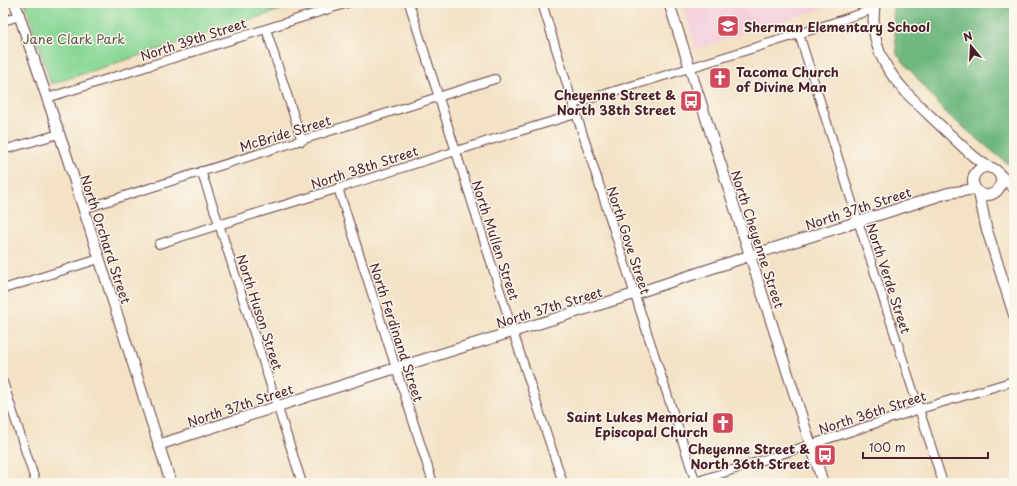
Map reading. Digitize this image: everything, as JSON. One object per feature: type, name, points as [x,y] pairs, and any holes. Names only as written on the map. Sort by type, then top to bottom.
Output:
[{"type":"street","name":"North Orchard Street","points":[[15,3],[59,134],[171,483]]},
{"type":"street","name":"North 39th Street","points":[[46,98],[348,3]]},
{"type":"street","name":"North Mullen Street","points":[[409,3],[513,332],[563,483]]},
{"type":"street","name":"North Gove Street","points":[[542,3],[694,483]]},
{"type":"street","name":"North Cheyenne Street","points":[[669,3],[823,483]]},
{"type":"street","points":[[573,104],[799,34],[875,6],[874,25],[877,44],[892,76],[904,91],[959,142],[983,164],[998,172],[1014,188]]},
{"type":"street","points":[[3,21],[20,16]]},
{"type":"street","points":[[266,29],[302,141]]},
{"type":"street","name":"North Verde Street","points":[[799,34],[943,483]]},
{"type":"street","name":"McBride Street","points":[[83,209],[201,171],[302,141],[494,79]]},
{"type":"street","name":"North 38th Street","points":[[159,244],[455,150],[576,114]]},
{"type":"street","points":[[3,150],[59,134]]},
{"type":"street","points":[[959,142],[973,166],[974,186],[977,191],[986,227],[1014,314]]},
{"type":"street","points":[[974,177],[977,172],[984,168],[991,168]]},
{"type":"street","name":"North Huson Street","points":[[201,171],[302,483]]},
{"type":"street","points":[[986,227],[988,210],[995,193],[1001,184],[1000,175]]},
{"type":"street","name":"North 37th Street","points":[[948,193],[974,177]]},
{"type":"street","name":"North Ferdinand Street","points":[[338,188],[434,483]]},
{"type":"street","points":[[977,191],[986,195],[995,193],[1014,195]]},
{"type":"street","name":"North 37th Street","points":[[158,445],[948,193],[977,191]]},
{"type":"street","points":[[3,289],[99,259]]},
{"type":"street","name":"North 36th Street","points":[[694,483],[920,409],[1014,381]]},
{"type":"street","points":[[3,382],[36,483]]},
{"type":"shaded area","name":"Sherman Elementary School","points":[[682,3],[839,3],[696,49]]},
{"type":"green space","name":"Jane Clark Park","points":[[25,3],[302,3],[51,84]]},
{"type":"green space","points":[[892,3],[1014,3],[1014,169],[946,113],[897,54]]},
{"type":"place","name":"Sherman Elementary School","points":[[728,26]]},
{"type":"place","name":"Tacoma Church of Divine Man","points":[[720,78]]},
{"type":"place","name":"Cheyenne Street & North 38th Street","points":[[691,101]]},
{"type":"place","name":"Saint Lukes Memorial Episcopal Church","points":[[723,423]]},
{"type":"place","name":"Cheyenne Street & North 36th Street","points":[[825,455]]}]
